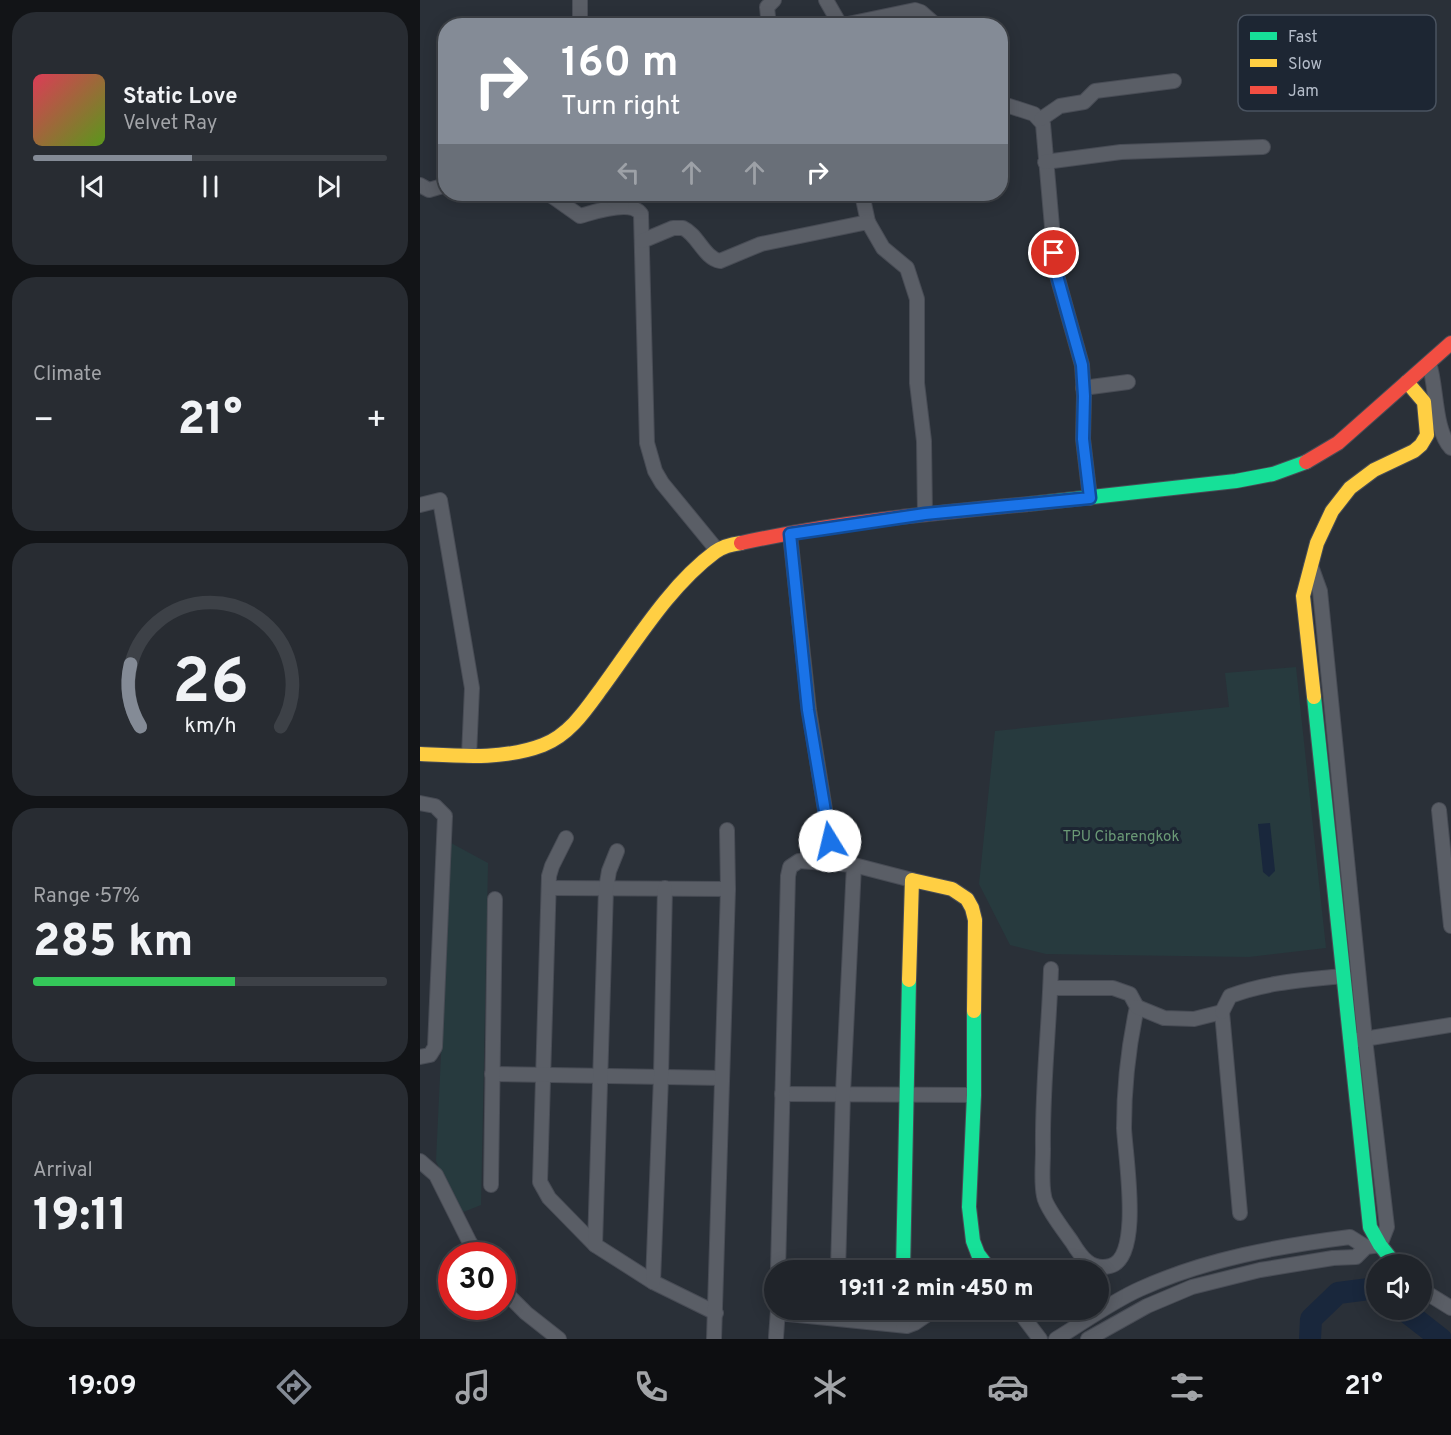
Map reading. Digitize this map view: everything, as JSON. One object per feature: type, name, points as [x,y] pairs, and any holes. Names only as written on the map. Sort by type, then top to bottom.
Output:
[{"type":"street","points":[[580,0],[580,18]]},
{"type":"street","points":[[768,18],[766,8],[774,0]]},
{"type":"street","points":[[826,0],[836,18]]},
{"type":"street","points":[[878,18],[918,10],[928,18]]},
{"type":"street","points":[[1041,119],[1060,106],[1084,102],[1095,91],[1174,81]]},
{"type":"street","points":[[1008,106],[1034,114],[1041,119],[1045,133],[1045,162],[1056,272],[1082,365],[1083,439],[1090,498]]},
{"type":"street","points":[[1045,162],[1121,152],[1263,147]]},
{"type":"street","points":[[420,185],[429,190],[438,187]]},
{"type":"street","points":[[559,201],[580,216],[622,206]]},
{"type":"street","points":[[615,201],[622,206],[639,210],[642,241],[647,443],[651,460],[662,483],[717,550]]},
{"type":"street","points":[[864,201],[868,222],[883,248],[907,268],[917,299],[917,383],[924,441],[925,514]]},
{"type":"street","points":[[642,241],[673,228],[683,228],[698,240],[713,260],[720,261],[761,244],[868,222]]},
{"type":"street","points":[[420,754],[469,756],[524,750],[556,738],[569,729],[583,714],[679,584],[717,550],[735,544],[790,534],[925,514],[1090,498],[1236,481],[1273,474],[1294,468],[1328,450],[1346,437],[1451,343]]},
{"type":"street","points":[[1429,363],[1442,431],[1451,448]]},
{"type":"street","points":[[1083,388],[1128,382]]},
{"type":"street","points":[[1387,1254],[1370,1227],[1303,596],[1317,543],[1332,511],[1350,488],[1374,470],[1421,445],[1427,435],[1424,402],[1407,382]]},
{"type":"street","points":[[420,505],[440,500],[472,688],[469,756]]},
{"type":"street","points":[[790,534],[808,710],[830,841]]},
{"type":"street","points":[[1311,566],[1320,591],[1365,1039],[1387,1227],[1380,1245]]},
{"type":"street","points":[[420,803],[435,806],[445,816],[435,1047],[430,1055],[420,1057]]},
{"type":"street","points":[[1439,810],[1448,863],[1451,926]]},
{"type":"street","points":[[714,1339],[728,889],[727,830]]},
{"type":"street","points":[[566,838],[552,866],[549,888],[540,1182],[549,1198],[595,1245],[653,1282],[716,1312]]},
{"type":"street","points":[[595,1245],[606,889],[609,871],[617,850]]},
{"type":"street","points":[[778,1260],[788,876],[790,867],[798,861],[854,865],[956,890],[963,894],[973,910],[975,920],[974,1095],[969,1207],[973,1241],[982,1260]]},
{"type":"street","points":[[838,1260],[843,1093],[854,865]]},
{"type":"street","points":[[903,1260],[905,1095],[912,880]]},
{"type":"street","points":[[549,888],[728,889]]},
{"type":"street","points":[[653,1282],[666,888]]},
{"type":"street","points":[[1335,896],[1351,894]]},
{"type":"street","points":[[491,1185],[495,899]]},
{"type":"street","points":[[1051,969],[1042,1102],[1044,1198],[1081,1257],[1090,1264],[1102,1268],[1114,1265],[1124,1256],[1128,1232],[1130,1209],[1124,1128],[1131,1036],[1137,1007]]},
{"type":"street","points":[[1240,1213],[1222,1012],[1230,996],[1253,987],[1279,982],[1343,976]]},
{"type":"street","points":[[1051,988],[1113,988],[1130,994],[1137,1007],[1164,1018],[1194,1019],[1222,1012]]},
{"type":"street","points":[[1349,1041],[1451,1025]]},
{"type":"street","points":[[492,1074],[722,1078]]},
{"type":"street","points":[[782,1094],[974,1095]]},
{"type":"street","points":[[420,1161],[436,1175],[469,1242]]},
{"type":"street","points":[[1056,1339],[1139,1289],[1214,1263],[1254,1252],[1350,1237],[1366,1247]]},
{"type":"street","points":[[1088,1339],[1171,1294],[1192,1287],[1260,1270],[1333,1258],[1356,1257],[1366,1247],[1380,1245]]},
{"type":"street","points":[[1254,1252],[1260,1270]]},
{"type":"street","points":[[1432,1296],[1451,1308]]},
{"type":"street","points":[[516,1303],[559,1339]]},
{"type":"street","points":[[776,1337],[777,1320]]},
{"type":"street","points":[[873,1320],[903,1325],[919,1320]]},
{"type":"street","points":[[903,1320],[903,1325]]},
{"type":"street","points":[[1026,1320],[1040,1339]]},
{"type":"green space","name":"TPU Cibarengkok","points":[[1296,667],[1326,948],[1249,957],[1046,954],[1010,945],[979,884],[995,731],[1229,707],[1225,673]]},
{"type":"green space","points":[[451,843],[488,863],[481,1205],[461,1213],[436,1161]]},
{"type":"water","points":[[1270,823],[1275,871],[1269,877],[1263,872],[1258,824]]},
{"type":"waterway","points":[[1310,1339],[1311,1319],[1338,1293],[1366,1289]]},
{"type":"waterway","points":[[1417,1320],[1441,1339]]},
{"type":"traffic: fast","points":[[1029,504],[1236,481],[1273,474],[1306,462]]},
{"type":"traffic: fast","points":[[1314,697],[1370,1227],[1387,1254]]},
{"type":"traffic: fast","points":[[903,1260],[909,980]]},
{"type":"traffic: fast","points":[[974,1011],[974,1095],[969,1207],[973,1241],[982,1260]]},
{"type":"traffic: slow","points":[[1314,697],[1303,596],[1317,543],[1332,511],[1350,488],[1374,470],[1414,451],[1427,435],[1424,402],[1407,382]]},
{"type":"traffic: slow","points":[[420,754],[497,755],[528,750],[552,741],[569,729],[582,714],[654,616],[683,581],[715,552],[741,543]]},
{"type":"traffic: slow","points":[[909,980],[912,880],[952,889],[967,899],[975,920],[974,1011]]},
{"type":"traffic: jam","points":[[1306,462],[1338,443],[1451,343]]},
{"type":"traffic: jam","points":[[741,543],[849,524],[1029,504]]},
{"type":"route","points":[[830,841],[808,710],[790,534],[925,514],[1090,498],[1084,458],[1082,365],[1056,272],[1054,253]]}]
